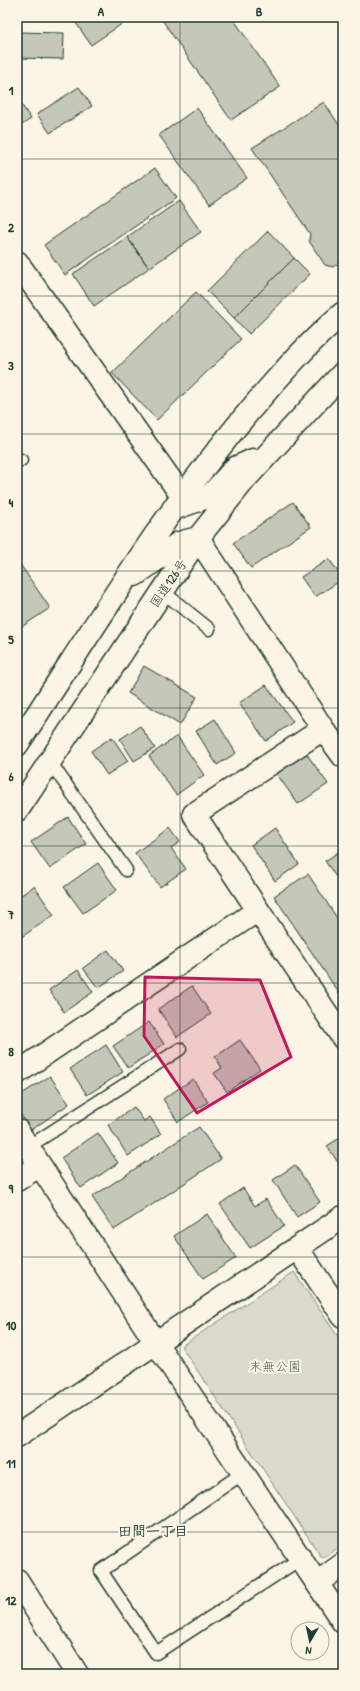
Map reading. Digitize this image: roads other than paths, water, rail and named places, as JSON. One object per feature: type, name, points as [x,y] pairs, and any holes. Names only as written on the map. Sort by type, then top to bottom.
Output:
[{"type":"main road","points":[[17,262],[177,503]]},
{"type":"main road","points":[[17,745],[177,503],[229,434],[292,361],[343,313]]},
{"type":"main road","name":"国道126号","points":[[17,811],[198,538],[246,478],[343,373]]},
{"type":"main road","points":[[177,503],[210,496],[235,468],[268,454]]},
{"type":"main road","points":[[124,582],[179,543],[198,538],[323,729],[343,756]]},
{"type":"main road","points":[[323,729],[194,814],[343,1038]]},
{"type":"main road","points":[[17,1073],[258,910]]},
{"type":"main road","points":[[22,1138],[156,1343],[343,1622]]},
{"type":"main road","points":[[17,1180],[40,1165]]},
{"type":"main road","points":[[17,1436],[343,1217]]},
{"type":"main road","points":[[297,1248],[343,1316]]},
{"type":"main road","points":[[316,1583],[343,1564]]},
{"type":"main road","points":[[17,1580],[78,1674]]},
{"type":"lane","points":[[162,592],[209,629]]},
{"type":"lane","points":[[50,762],[126,870]]},
{"type":"lane","points":[[22,1138],[180,1049]]},
{"type":"lane","points":[[243,1473],[101,1571],[156,1653],[300,1559]]},
{"type":"district","name":"田間一丁目","points":[[153,1531]]},
{"type":"park label","name":"末無公園","points":[[275,1366]]}]
